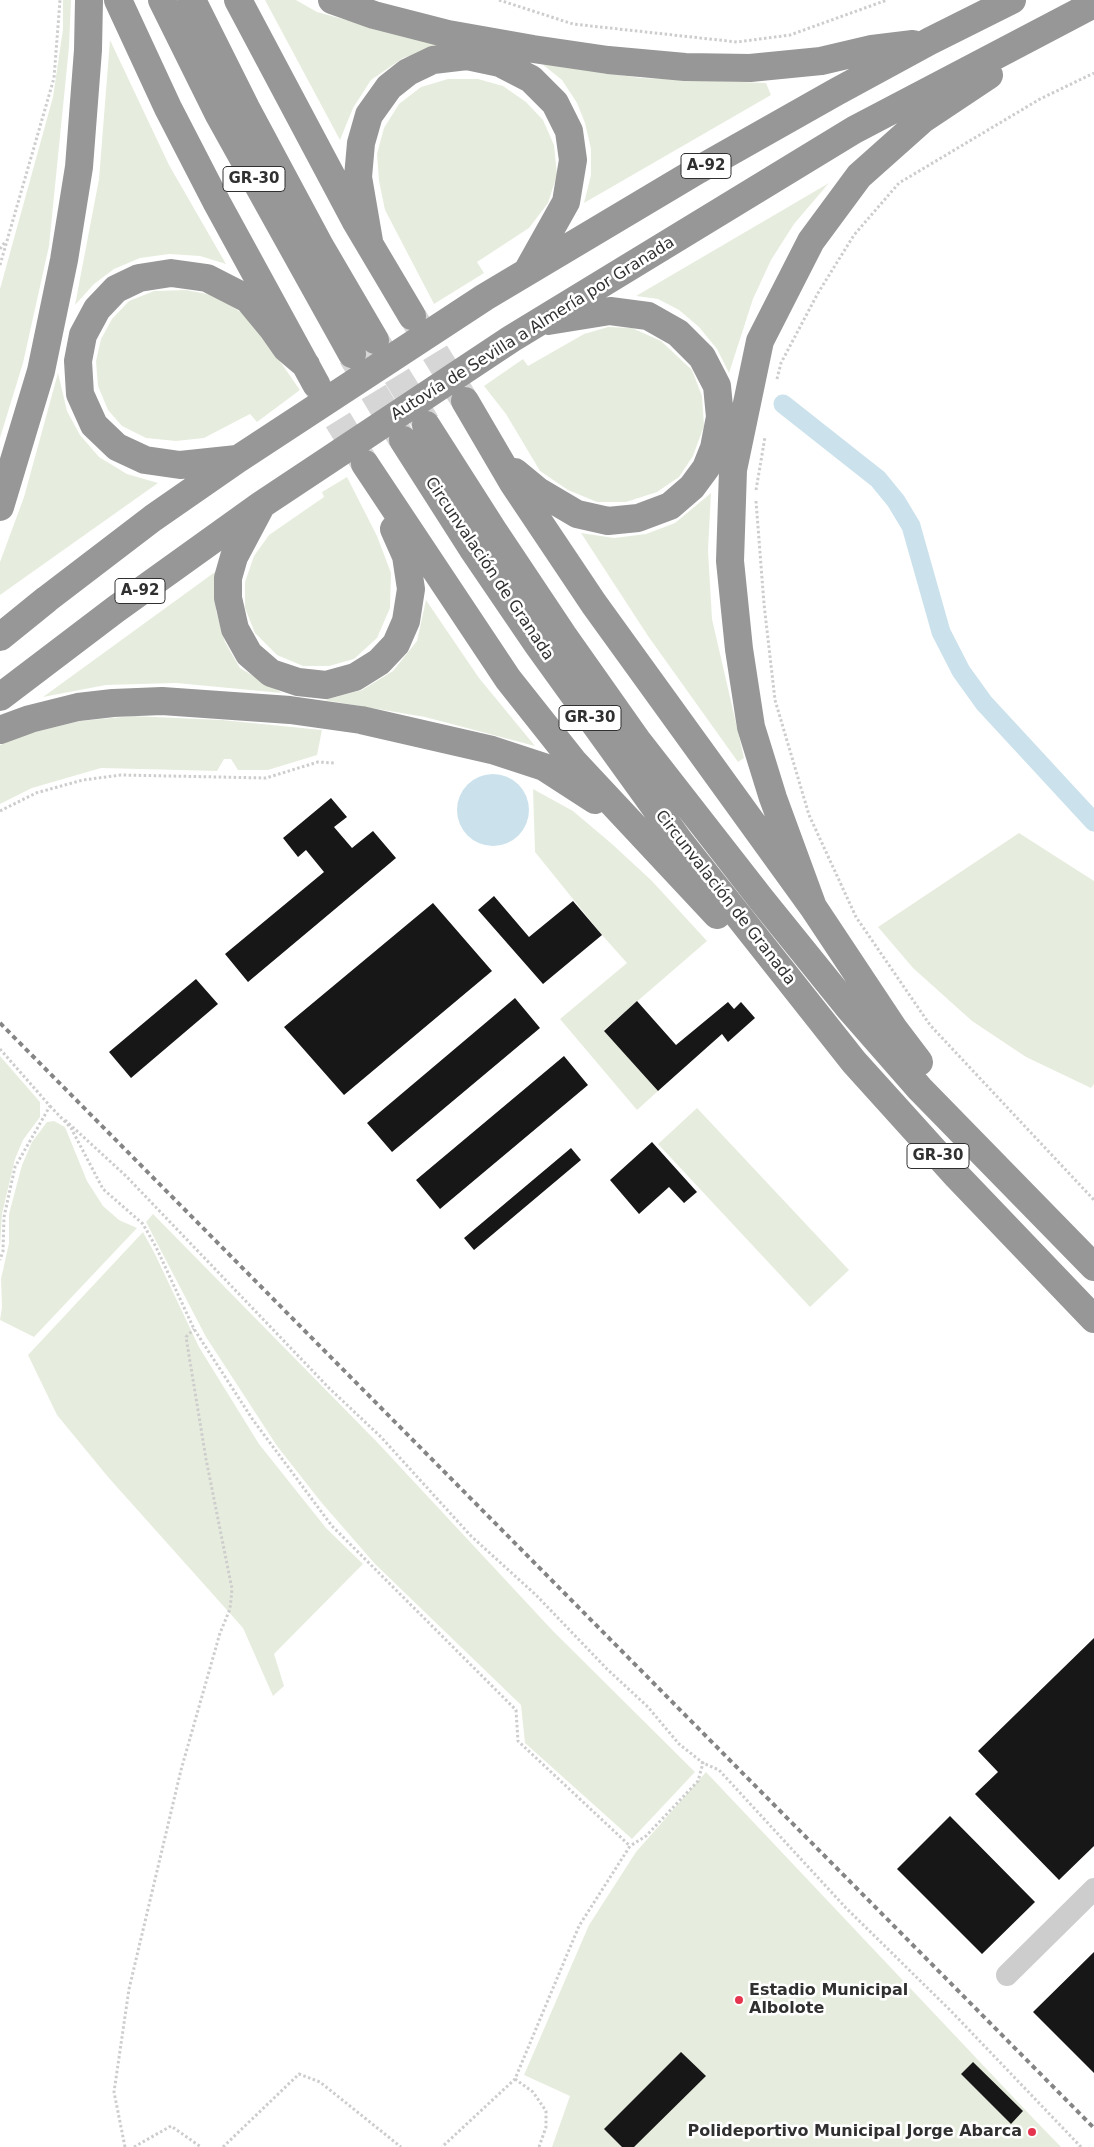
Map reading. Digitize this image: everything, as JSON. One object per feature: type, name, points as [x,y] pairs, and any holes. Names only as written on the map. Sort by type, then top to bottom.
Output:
[{"type":"highway","points":[[0,507],[41,371],[64,260],[79,168],[88,50],[89,0]]},
{"type":"highway","points":[[118,0],[168,108],[217,203],[311,374],[286,348],[248,299],[207,278],[171,273],[139,278],[116,290],[96,309],[83,335],[78,361],[80,394],[94,426],[117,447],[144,460],[180,465],[238,459]]},
{"type":"highway","name":"GR-30","points":[[162,0],[219,115],[352,354]]},
{"type":"highway","name":"GR-30","points":[[192,0],[246,108],[375,340]]},
{"type":"highway","points":[[238,0],[355,220],[412,316]]},
{"type":"highway","points":[[332,0],[374,15],[448,34],[552,52],[685,67],[750,68],[803,63],[821,61],[872,49],[930,41]]},
{"type":"highway","name":"A-92","points":[[0,637],[46,599],[138,530],[238,459],[485,297],[707,165],[930,41],[1012,0]]},
{"type":"highway","name":"Autovía de Sevilla a Almería por Granada","points":[[0,697],[116,609],[261,505],[511,339],[838,140],[1032,35],[1094,4]]},
{"type":"highway","points":[[813,907],[773,798],[751,727],[739,648],[730,561],[733,470],[760,342],[811,241],[859,176],[923,119],[981,82],[1032,35]]},
{"type":"highway","points":[[369,241],[358,177],[361,143],[369,115],[389,87],[408,72],[433,60],[466,56],[500,63],[531,79],[555,103],[569,131],[573,160],[566,202],[527,271]]},
{"type":"highway","points":[[502,463],[558,504],[577,514],[608,521],[638,518],[670,506],[692,487],[706,468],[714,448],[720,417],[716,386],[702,357],[678,332],[648,316],[610,311],[539,322]]},
{"type":"highway","points":[[465,401],[502,463],[594,604],[813,907],[894,1029],[934,1082],[946,1116]]},
{"type":"highway","name":"Circunvalación de Granada","points":[[426,425],[552,619],[637,740],[760,899],[920,1090],[1094,1267]]},
{"type":"highway","name":"Circunvalación de Granada","points":[[403,440],[472,548],[606,741],[680,842],[854,1062],[957,1176],[1094,1319]]},
{"type":"highway","points":[[365,464],[508,679],[573,761],[706,902],[760,964],[793,984]]},
{"type":"highway","points":[[261,505],[234,557],[228,578],[228,598],[235,629],[248,654],[270,673],[298,682],[326,685],[355,677],[379,662],[396,644],[406,621],[411,589],[406,556],[391,521],[383,492]]},
{"type":"highway","points":[[0,730],[30,719],[78,707],[152,701],[290,710],[361,720],[492,750],[544,768],[582,790],[639,832]]},
{"type":"street","points":[[1007,1975],[1094,1889]]},
{"type":"path","points":[[0,265],[54,78],[60,0]]},
{"type":"path","points":[[499,0],[573,24],[737,42],[790,35],[887,0]]},
{"type":"path","points":[[776,380],[781,363],[818,293],[854,235],[899,183],[1040,99],[1094,73]]},
{"type":"path","points":[[0,249],[8,237]]},
{"type":"path","points":[[765,436],[756,494],[774,690],[808,815],[856,917],[930,1025],[1094,1200]]},
{"type":"path","points":[[0,811],[36,793],[83,780],[121,775],[266,778],[318,762],[335,763]]},
{"type":"path","points":[[0,1049],[71,1128],[103,1189],[143,1224],[156,1247],[194,1329],[253,1420],[332,1526],[516,1710],[518,1741],[630,1846]]},
{"type":"path","points":[[0,1260],[3,1251],[4,1217],[14,1167],[50,1106]]},
{"type":"path","points":[[50,1106],[126,1176],[322,1381],[381,1437],[471,1536],[536,1595],[648,1707],[679,1744],[700,1762],[719,1770],[846,1908],[950,2010],[1081,2147]]},
{"type":"path","points":[[125,2147],[114,2092],[129,1989],[181,1770],[220,1633],[230,1609],[232,1589],[206,1459],[186,1337],[194,1329]]},
{"type":"path","points":[[442,2147],[514,2079],[579,1926],[630,1846],[646,1836],[698,1781],[703,1763],[700,1762]]},
{"type":"path","points":[[223,2147],[299,2074],[320,2082],[401,2147]]},
{"type":"path","points":[[514,2079],[533,2092],[546,2111],[546,2127],[539,2147]]},
{"type":"path","points":[[134,2147],[171,2126],[201,2147]]},
{"type":"green space","points":[[63,0],[71,0],[69,47],[49,246],[23,363],[0,438],[0,289],[53,97],[63,29]]},
{"type":"green space","points":[[265,0],[296,0],[317,12],[442,46],[403,58],[371,80],[353,108],[340,140]]},
{"type":"green space","points":[[110,40],[169,165],[226,264],[200,256],[169,254],[140,258],[114,269],[94,284],[75,305],[99,179]]},
{"type":"green space","points":[[542,64],[641,78],[766,83],[771,95],[584,203],[591,175],[591,149],[585,123],[577,103],[562,80]]},
{"type":"green space","points":[[448,79],[478,79],[503,86],[526,102],[543,120],[554,145],[557,175],[548,203],[529,228],[477,262],[484,273],[434,304],[385,210],[379,181],[377,154],[384,128],[399,104],[421,87]]},
{"type":"green space","points":[[829,183],[794,224],[771,260],[753,299],[729,373],[717,349],[699,327],[679,310],[658,299],[636,296]]},
{"type":"green space","points":[[186,290],[217,296],[242,313],[265,340],[300,390],[257,422],[250,414],[204,438],[176,441],[146,438],[122,426],[108,410],[98,386],[96,361],[101,339],[112,319],[129,301],[154,291]]},
{"type":"green space","points":[[608,327],[632,328],[661,341],[692,370],[702,396],[704,426],[693,456],[679,477],[657,492],[626,502],[597,502],[568,490],[540,471],[506,414],[484,386],[523,359],[528,366],[584,334]]},
{"type":"green space","points":[[58,373],[67,411],[80,435],[99,457],[127,474],[158,483],[0,595],[0,562],[24,497]]},
{"type":"green space","points":[[347,477],[377,536],[391,573],[390,608],[377,638],[354,659],[329,666],[303,666],[277,655],[255,633],[245,608],[245,582],[254,556],[269,535],[324,497],[322,492]]},
{"type":"green space","points":[[711,493],[708,550],[712,619],[744,758],[738,762],[648,636],[581,533],[614,538],[646,534],[675,523]]},
{"type":"green space","points":[[215,572],[216,611],[225,642],[240,668],[282,693],[176,683],[106,685],[43,697]]},
{"type":"green space","points":[[426,600],[479,678],[535,746],[425,717],[324,700],[362,690],[393,671],[417,641]]},
{"type":"green space","points":[[133,716],[222,720],[322,730],[317,755],[268,770],[238,770],[231,759],[224,759],[217,771],[101,768],[32,788],[0,804],[0,745],[27,734],[80,721]]},
{"type":"green space","points":[[533,789],[573,811],[612,844],[652,881],[707,941],[604,1030],[658,1091],[637,1110],[560,1019],[627,963],[535,852]]},
{"type":"green space","points":[[1019,833],[1094,881],[1094,1084],[1091,1088],[1026,1057],[972,1021],[913,968],[878,927]]},
{"type":"green space","points":[[0,1056],[40,1102],[40,1117],[23,1140],[15,1159],[2,1214],[0,1247]]},
{"type":"green space","points":[[697,1108],[849,1270],[810,1307],[658,1144]]},
{"type":"green space","points":[[54,1121],[65,1127],[87,1181],[103,1206],[119,1220],[137,1228],[34,1337],[0,1320],[2,1307],[1,1279],[9,1243],[9,1214],[22,1165],[32,1142],[47,1122]]},
{"type":"green space","points":[[153,1214],[377,1442],[553,1631],[695,1772],[632,1839],[525,1743],[521,1705],[375,1564],[321,1502],[277,1446],[206,1337],[146,1222]]},
{"type":"green space","points":[[143,1232],[199,1347],[259,1444],[326,1528],[363,1564],[274,1654],[284,1686],[273,1696],[243,1628],[108,1477],[57,1415],[28,1355]]},
{"type":"green space","name":"Estadio Municipal Albolote","points":[[706,1772],[1061,2147],[552,2147],[570,2096],[524,2075],[589,1925],[636,1852]]},
{"type":"water","points":[[500,774],[519,784],[527,796],[529,810],[527,824],[519,836],[507,844],[486,846],[467,836],[459,824],[457,803],[467,784],[479,776]]},
{"type":"building","points":[[331,798],[347,817],[334,827],[352,848],[373,831],[396,858],[248,982],[225,954],[324,872],[306,850],[298,857],[283,838]]},
{"type":"building","points":[[494,896],[529,937],[573,901],[602,935],[543,984],[478,910]]},
{"type":"building","points":[[433,903],[492,971],[344,1095],[284,1027]]},
{"type":"building","points":[[196,979],[218,1004],[131,1078],[109,1052]]},
{"type":"building","points":[[515,998],[540,1028],[392,1152],[367,1123]]},
{"type":"building","points":[[637,1001],[676,1045],[728,1002],[734,1009],[741,1002],[755,1018],[728,1042],[722,1034],[658,1091],[604,1031]]},
{"type":"building","points":[[564,1056],[588,1085],[440,1209],[416,1180]]},
{"type":"building","points":[[652,1142],[697,1192],[684,1203],[669,1187],[639,1214],[610,1180]]},
{"type":"building","points":[[571,1148],[581,1160],[474,1250],[464,1238]]},
{"type":"building","points":[[1094,1638],[1094,1846],[1059,1880],[975,1794],[998,1772],[978,1751]]},
{"type":"building","points":[[950,1816],[1035,1902],[982,1954],[897,1869]]},
{"type":"building","points":[[1094,1952],[1094,2073],[1033,2012]]},
{"type":"building","points":[[681,2052],[706,2076],[634,2147],[622,2147],[604,2129]]},
{"type":"building","points":[[973,2062],[1023,2111],[1011,2124],[961,2074]]},
{"type":"waterway","points":[[783,404],[878,479],[896,501],[911,526],[941,632],[961,671],[984,703],[1094,822]]},
{"type":"tunnel","points":[[413,317],[463,398]]},
{"type":"tunnel","points":[[375,340],[426,423]]},
{"type":"tunnel","points":[[352,356],[402,439]]},
{"type":"tunnel","points":[[316,384],[365,464]]},
{"type":"railway","points":[[0,1023],[1094,2128]]},
{"type":"place","name":"Estadio Municipal Albolote","points":[[739,2000]]},
{"type":"place","name":"Polideportivo Municipal Jorge Abarca","points":[[1032,2132]]}]
